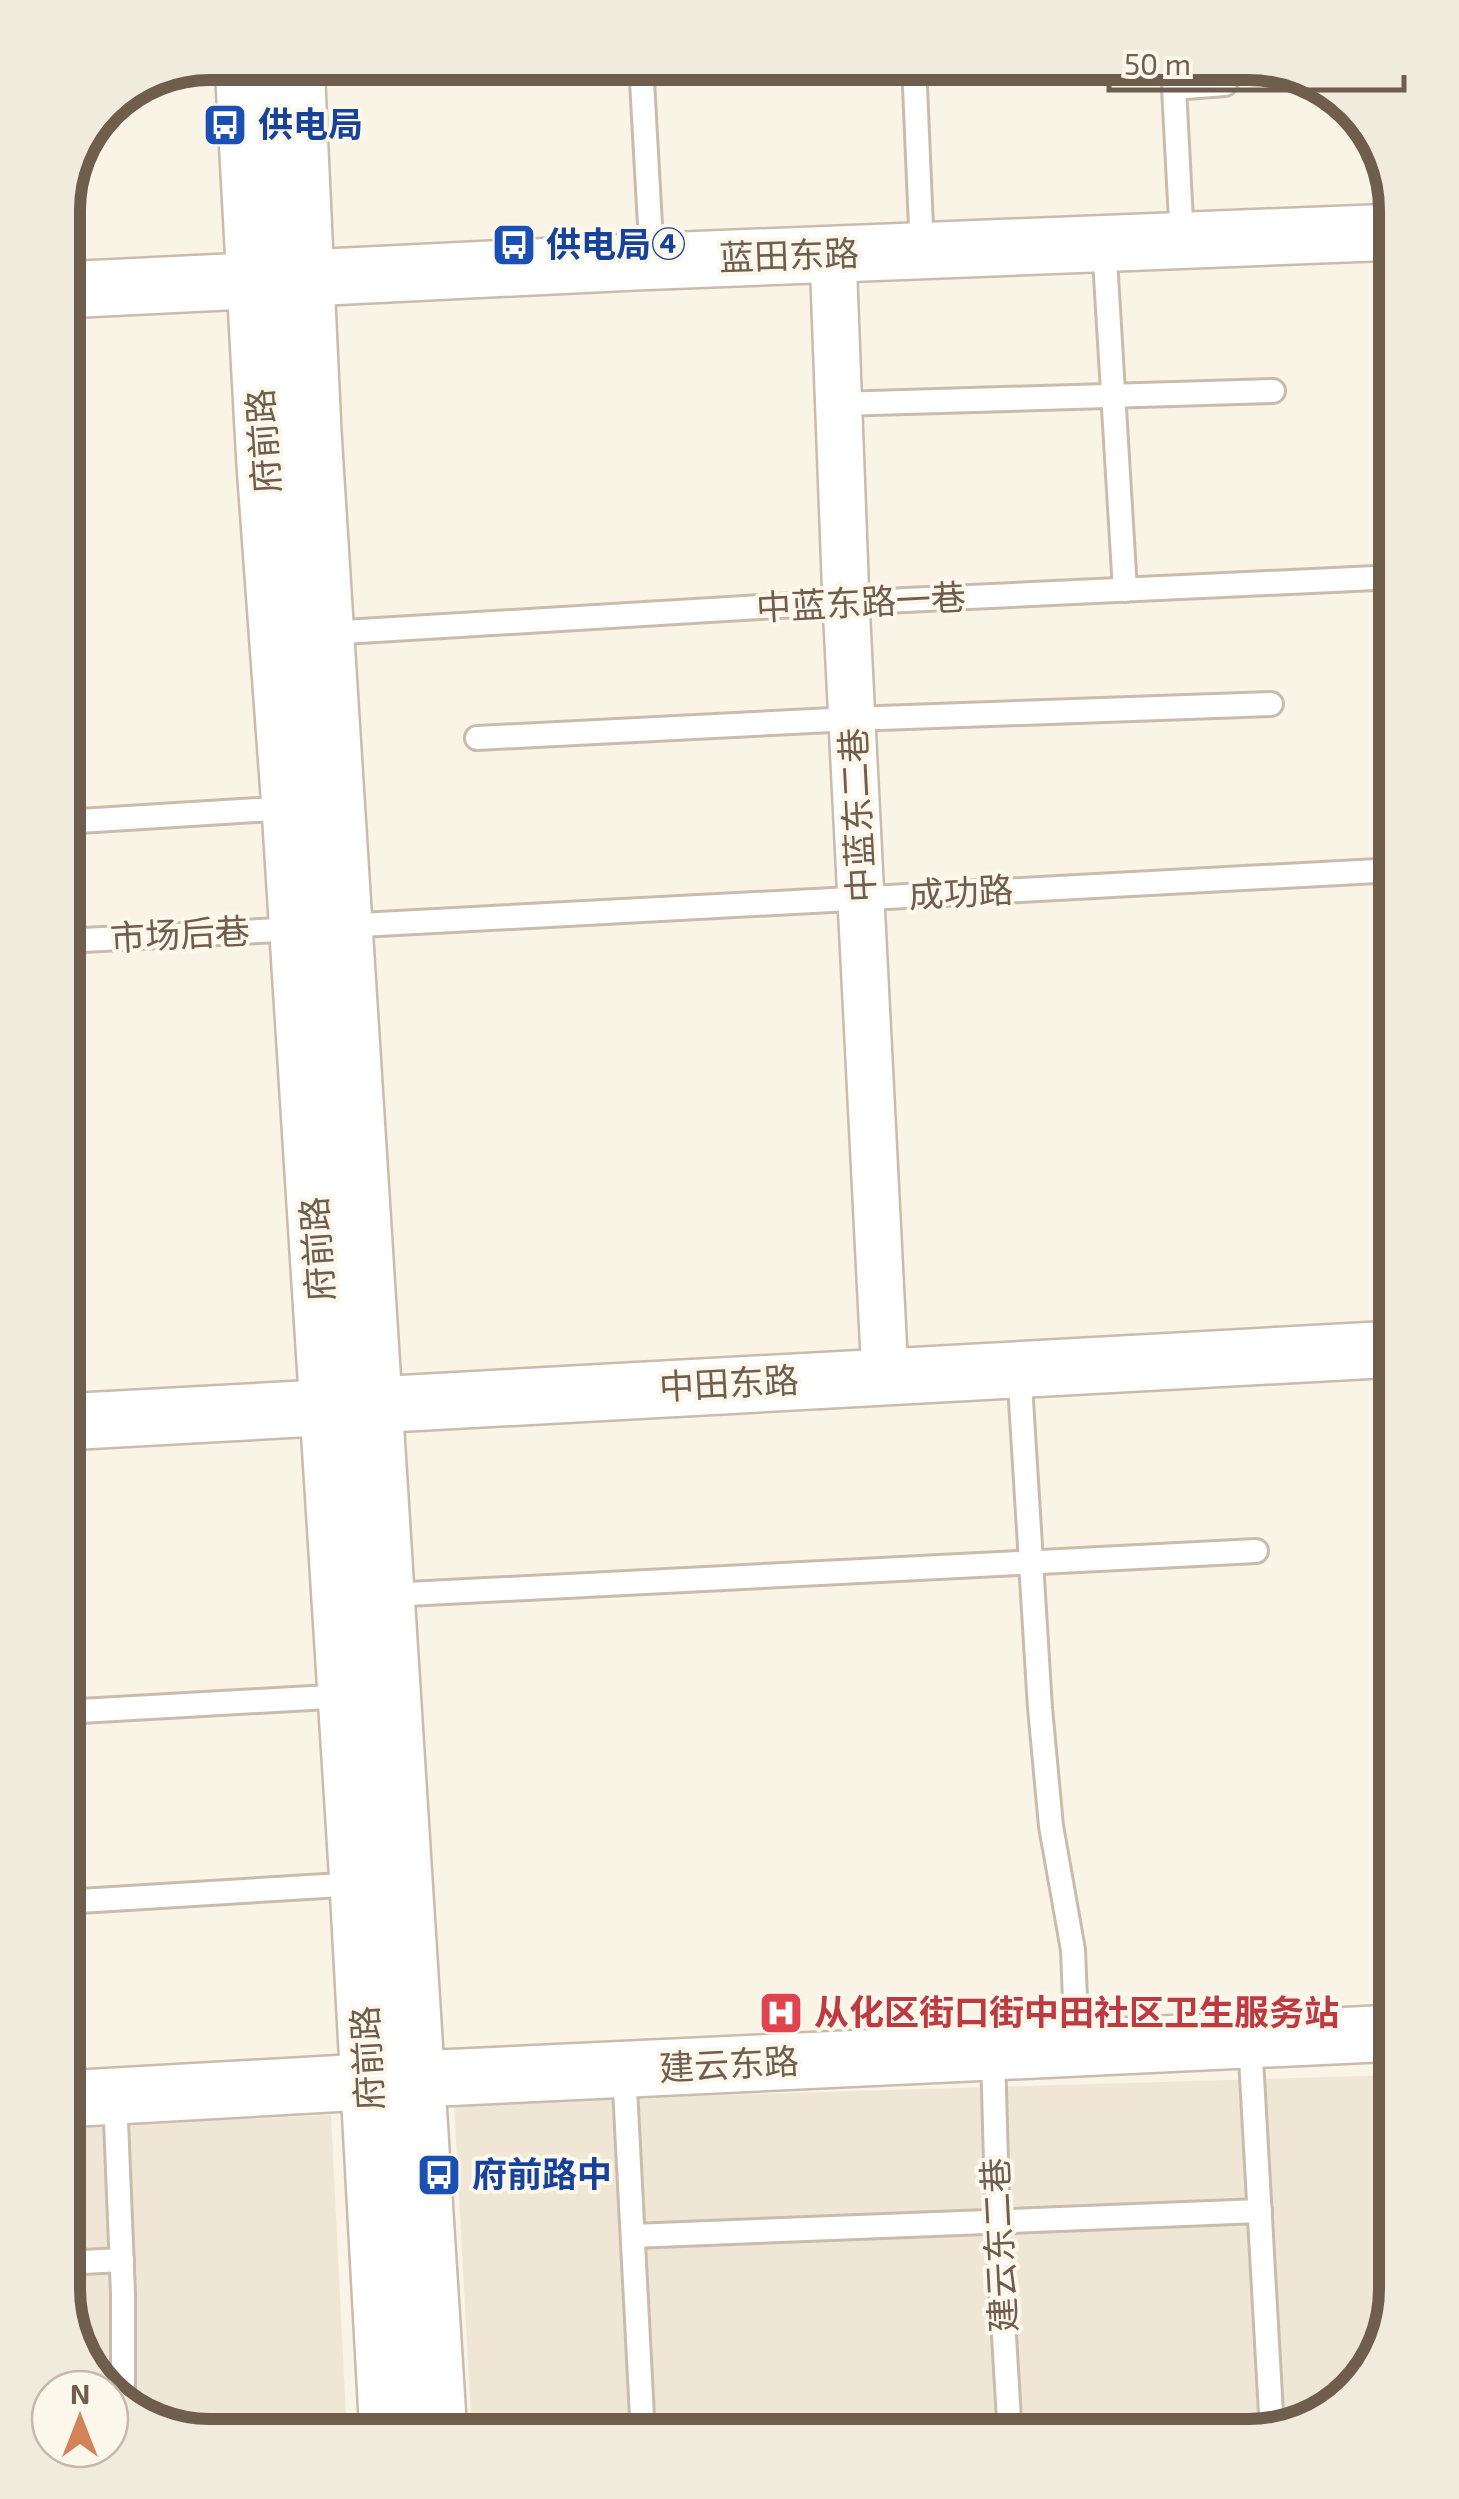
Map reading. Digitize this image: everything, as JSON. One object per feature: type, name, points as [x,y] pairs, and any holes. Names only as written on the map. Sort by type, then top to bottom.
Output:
[{"type":"street","name":"府前路","points":[[247,80],[280,278],[326,632],[321,928],[352,1405],[346,1696],[358,1884],[394,2081],[437,2419]]},
{"type":"street","name":"府前路","points":[[295,80],[280,278],[290,808],[321,928]]},
{"type":"street","name":"蓝田东路","points":[[80,289],[652,261],[1379,233]]},
{"type":"street","name":"中蓝东二巷","points":[[833,254],[846,603],[885,1376]]},
{"type":"street","name":"中田东路","points":[[80,1421],[1379,1350]]},
{"type":"street","name":"府前路","points":[[352,1405],[388,1595],[394,2081],[388,2419]]},
{"type":"street","name":"建云东路","points":[[89,2098],[1379,2034]]},
{"type":"lane","points":[[641,80],[652,261]]},
{"type":"lane","points":[[915,80],[922,250]]},
{"type":"lane","points":[[1182,240],[1174,88],[1225,84],[1225,80]]},
{"type":"lane","points":[[1104,243],[1125,590]]},
{"type":"lane","points":[[838,404],[1272,390]]},
{"type":"lane","name":"中蓝东路一巷","points":[[326,632],[1379,579]]},
{"type":"lane","points":[[477,738],[1271,704]]},
{"type":"lane","points":[[80,821],[290,808]]},
{"type":"lane","name":"成功路","points":[[321,928],[1379,871]]},
{"type":"lane","name":"市场后巷","points":[[80,940],[321,928]]},
{"type":"lane","points":[[1019,1368],[1051,1826],[1073,1950],[1077,2049]]},
{"type":"lane","points":[[388,1595],[1256,1552]]},
{"type":"lane","points":[[80,1711],[346,1696]]},
{"type":"lane","points":[[80,1901],[358,1884]]},
{"type":"lane","points":[[1250,2041],[1271,2417]]},
{"type":"lane","name":"建云东二巷","points":[[994,2053],[1009,2419]]},
{"type":"lane","points":[[624,2070],[642,2419]]},
{"type":"lane","points":[[89,2098],[122,2260],[123,2369]]},
{"type":"lane","points":[[633,2236],[1260,2211]]},
{"type":"lane","points":[[80,2262],[122,2260]]},
{"type":"shaded area","points":[[1379,2076],[1378,2306],[1366,2347],[1335,2387],[1307,2406],[1266,2418],[471,2419],[454,2103]]},
{"type":"shaded area","points":[[331,2115],[346,2419],[201,2419],[152,2406],[130,2391],[130,2369],[108,2369],[93,2347],[84,2323],[80,2289],[80,2126]]},
{"type":"place","name":"供电局","points":[[225,125]]},
{"type":"place","name":"供电局④","points":[[514,245]]},
{"type":"place","name":"从化区街口街中田社区卫生服务站","points":[[781,2013]]},
{"type":"place","name":"府前路中","points":[[439,2175]]}]
